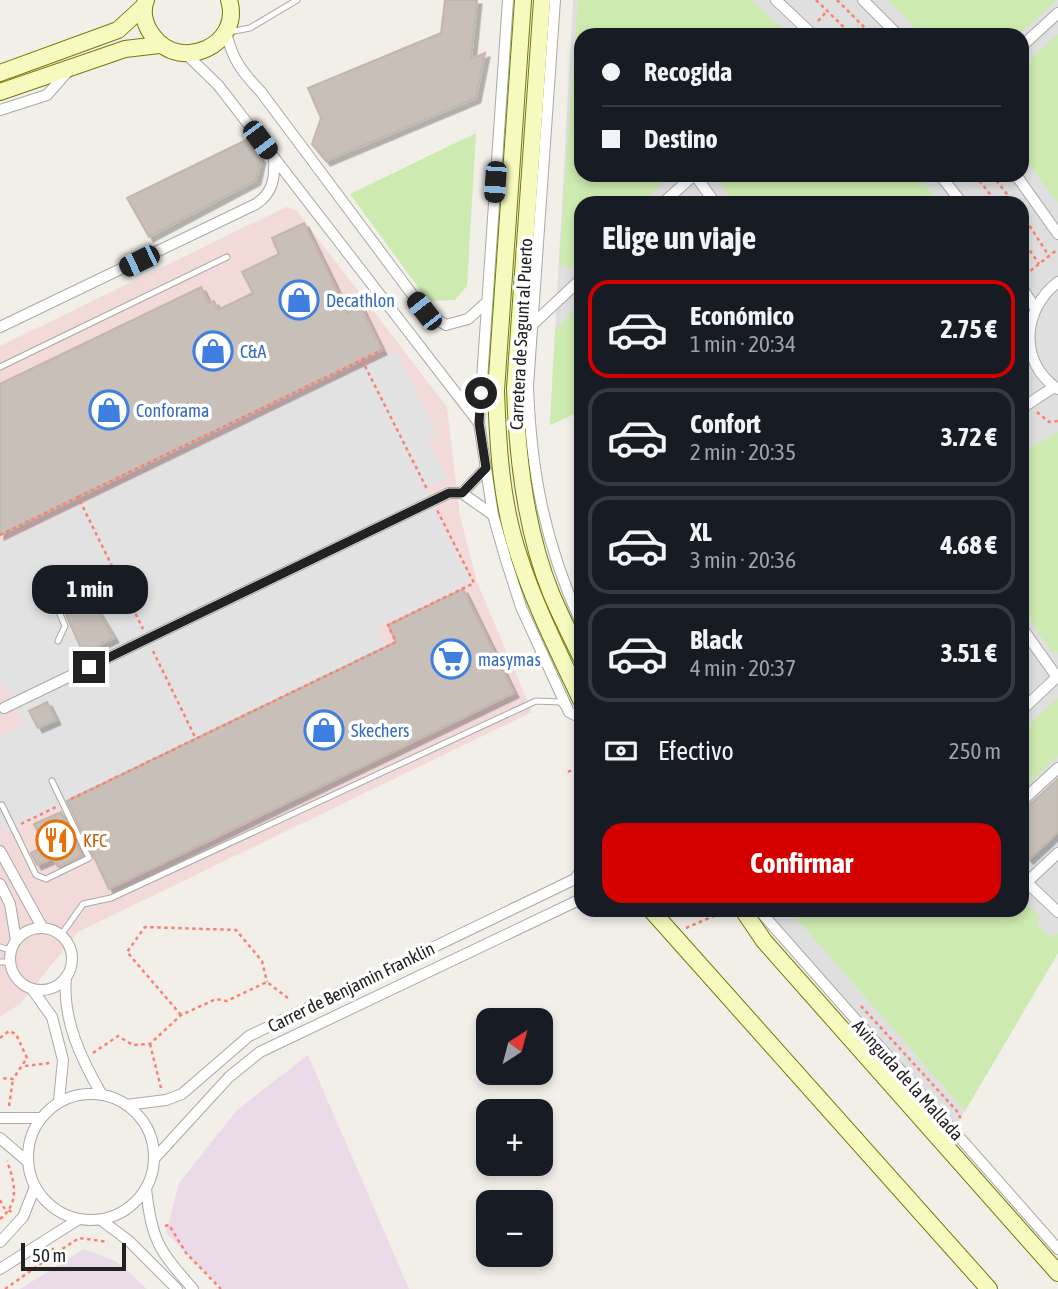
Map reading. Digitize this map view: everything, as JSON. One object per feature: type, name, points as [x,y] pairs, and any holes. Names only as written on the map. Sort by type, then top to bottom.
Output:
[{"type":"street","points":[[508,0],[479,423],[493,515],[521,607],[574,704]]},
{"type":"street","name":"Carretera de Sagunt al Puerto","points":[[523,0],[496,391],[498,442],[505,496],[518,554],[574,703]]},
{"type":"street","name":"Carretera de Sagunt al Puerto","points":[[542,0],[515,388],[516,440],[523,491],[551,592],[574,642]]},
{"type":"street","points":[[555,0],[528,386],[536,488],[550,544],[574,605]]},
{"type":"street","points":[[776,0],[806,28]]},
{"type":"street","points":[[863,0],[891,28]]},
{"type":"street","points":[[145,3],[146,28],[159,45],[172,52],[187,55],[209,50],[226,32]]},
{"type":"street","points":[[0,73],[118,30],[145,3]]},
{"type":"street","points":[[234,3],[226,32],[231,56],[239,69],[261,92],[426,313],[446,325],[468,319],[486,302]]},
{"type":"street","points":[[1029,40],[1058,13]]},
{"type":"street","points":[[0,92],[125,49],[159,45]]},
{"type":"street","points":[[187,55],[218,85],[479,423]]},
{"type":"street","points":[[0,110],[47,95],[71,69]]},
{"type":"street","points":[[0,327],[256,204],[267,197],[275,176],[274,158]]},
{"type":"street","points":[[671,196],[686,182]]},
{"type":"street","points":[[946,182],[956,196]]},
{"type":"street","points":[[1021,182],[1058,233]]},
{"type":"street","points":[[1029,325],[1035,308],[1045,293],[1058,282]]},
{"type":"street","points":[[533,324],[574,286]]},
{"type":"street","points":[[1029,299],[1035,308]]},
{"type":"street","points":[[1029,347],[1035,363],[1056,388],[1029,404]]},
{"type":"street","points":[[462,493],[486,468]]},
{"type":"street","points":[[1,710],[449,493],[462,493],[493,515]]},
{"type":"street","points":[[1029,638],[1058,677],[1029,704]]},
{"type":"street","points":[[1029,795],[1058,768]]},
{"type":"street","points":[[0,851],[42,928]]},
{"type":"street","points":[[1029,876],[1058,853]]},
{"type":"street","name":"Carrer de Benjamin Franklin","points":[[126,1105],[166,1100],[182,1094],[249,1036],[574,879]]},
{"type":"street","points":[[0,884],[10,904],[9,946],[5,962],[13,974],[21,984],[33,989],[57,986],[66,977]]},
{"type":"street","points":[[1029,885],[1058,912]]},
{"type":"street","name":"Carrer de Benjamin Franklin","points":[[154,1159],[229,1077],[260,1052],[574,902]]},
{"type":"street","points":[[658,917],[989,1289]]},
{"type":"street","points":[[748,917],[766,944],[1058,1272]]},
{"type":"street","name":"Avinguda de la Mallada","points":[[765,917],[1058,1249]]},
{"type":"street","points":[[9,946],[23,933],[42,928],[61,935],[72,955],[65,993],[79,1056],[102,1095]]},
{"type":"street","points":[[766,944],[792,950]]},
{"type":"street","points":[[33,989],[52,1017],[63,1060],[59,1101]]},
{"type":"street","points":[[146,1189],[127,1209],[101,1220],[79,1219],[53,1208],[35,1187],[27,1162],[30,1139],[40,1118],[59,1101],[81,1094],[102,1095],[126,1105],[147,1128],[154,1159],[146,1189],[150,1230],[164,1255],[193,1289]]},
{"type":"street","points":[[0,1118],[40,1118]]},
{"type":"street","points":[[0,1138],[27,1162]]},
{"type":"street","points":[[0,1242],[23,1217],[35,1187]]},
{"type":"street","points":[[0,1269],[79,1219]]},
{"type":"street","points":[[101,1220],[129,1241],[177,1289]]},
{"type":"lane","points":[[226,32],[250,28],[297,0]]},
{"type":"lane","points":[[0,367],[227,257]]},
{"type":"lane","points":[[58,641],[65,626],[57,607],[93,591],[102,608],[110,604]]},
{"type":"lane","points":[[61,935],[83,904],[111,898],[536,701],[574,706]]},
{"type":"lane","points":[[2,805],[36,875],[46,879],[57,874],[89,858],[52,781]]},
{"type":"path","points":[[816,0],[845,28]]},
{"type":"path","points":[[836,0],[865,28]]},
{"type":"path","points":[[815,28],[827,11]]},
{"type":"path","points":[[980,182],[992,196]]},
{"type":"path","points":[[998,182],[1008,196]]},
{"type":"path","points":[[1029,225],[1049,256]]},
{"type":"path","points":[[1029,272],[1058,248]]},
{"type":"path","points":[[1029,249],[1039,264]]},
{"type":"path","points":[[0,535],[382,350]]},
{"type":"path","points":[[13,828],[396,642],[388,625],[474,583],[362,360]]},
{"type":"path","points":[[78,497],[195,739]]},
{"type":"path","points":[[568,772],[574,769]]},
{"type":"path","points":[[181,1015],[127,952],[145,927],[236,930],[262,961],[267,982],[289,999]]},
{"type":"path","points":[[86,1055],[118,1036],[133,1045],[150,1044],[181,1015],[216,999],[227,1001],[267,982]]},
{"type":"path","points":[[0,1038],[9,1031],[16,1034],[27,1058],[25,1066],[13,1079],[9,1107]]},
{"type":"path","points":[[150,1044],[161,1089]]},
{"type":"path","points":[[25,1066],[53,1062]]},
{"type":"path","points":[[0,1078],[13,1079]]},
{"type":"path","points":[[0,1154],[6,1160],[14,1181],[15,1198],[10,1211],[0,1219]]},
{"type":"path","points":[[0,1200],[4,1208],[10,1211]]},
{"type":"path","points":[[150,1230],[169,1225],[186,1253],[221,1289]]},
{"type":"path","points":[[5,1289],[79,1238],[108,1242]]},
{"type":"path","points":[[46,1240],[56,1254]]},
{"type":"shaded area","points":[[573,0],[1058,0],[1058,953],[965,1111],[949,1133],[761,917],[1029,917],[1029,196],[574,196],[574,414],[550,425]]},
{"type":"shaded area","points":[[286,207],[296,210],[447,407],[460,516],[477,582],[532,712],[78,932],[20,1004],[0,1017],[0,346]]},
{"type":"shaded area","points":[[396,351],[437,434],[428,439],[448,478],[426,489],[472,581],[377,628],[386,646],[6,833],[0,821],[0,735],[23,724],[4,684],[0,685],[0,544]]},
{"type":"shaded area","points":[[308,1055],[409,1289],[223,1289],[166,1233],[179,1183],[237,1110]]},
{"type":"shaded area","points":[[84,1249],[117,1262],[147,1289],[20,1289]]},
{"type":"green space","points":[[578,0],[751,0],[782,28],[576,28]]},
{"type":"green space","points":[[888,0],[1057,0],[1027,28],[915,28]]},
{"type":"green space","points":[[1058,34],[1058,203],[1029,164],[1029,61]]},
{"type":"green space","points":[[574,56],[574,182],[664,182],[648,196],[574,196],[574,264],[569,269],[559,264]]},
{"type":"green space","points":[[476,133],[467,286],[455,300],[432,301],[423,294],[350,194]]},
{"type":"green space","points":[[719,182],[924,182],[934,196],[729,196]]},
{"type":"green space","points":[[574,310],[574,414],[550,425],[555,330]]},
{"type":"green space","points":[[1058,432],[1058,653],[1052,652],[1029,619],[1029,448]]},
{"type":"green space","points":[[1058,698],[1058,756],[1029,783],[1029,725]]},
{"type":"green space","points":[[1029,907],[1041,918],[1036,924],[1051,938],[1056,933],[1058,935],[1058,953],[965,1111],[795,917],[1029,917]]},
{"type":"building","points":[[445,0],[477,0],[471,59],[485,53],[476,98],[326,161],[312,144],[321,118],[308,88],[441,33]]},
{"type":"building","points":[[246,140],[261,159],[256,180],[149,237],[127,198]]},
{"type":"building","points":[[304,223],[348,313],[361,307],[382,350],[0,535],[0,384],[201,287],[209,303],[214,301],[218,310],[253,293],[242,272],[279,254],[272,238]]},
{"type":"building","points":[[463,589],[514,693],[109,889],[67,801],[396,642],[388,625]]},
{"type":"building","points":[[90,598],[114,638],[83,653],[64,610]]},
{"type":"building","points":[[47,702],[56,720],[38,728],[29,711]]},
{"type":"building","points":[[1058,779],[1058,832],[1029,859],[1029,806]]},
{"type":"building","name":"KFC","points":[[61,812],[82,856],[58,867],[53,858],[37,865],[31,853],[45,846],[34,824]]},
{"type":"place","name":"Decathlon","points":[[299,300]]},
{"type":"place","name":"C&A","points":[[213,351]]},
{"type":"place","name":"Conforama","points":[[109,410]]},
{"type":"place","name":"masymas","points":[[451,659]]},
{"type":"place","name":"Skechers","points":[[324,730]]},
{"type":"place","name":"KFC","points":[[56,840]]},
{"type":"route","points":[[89,667],[449,493],[462,493],[486,468],[479,423],[481,393]]}]
